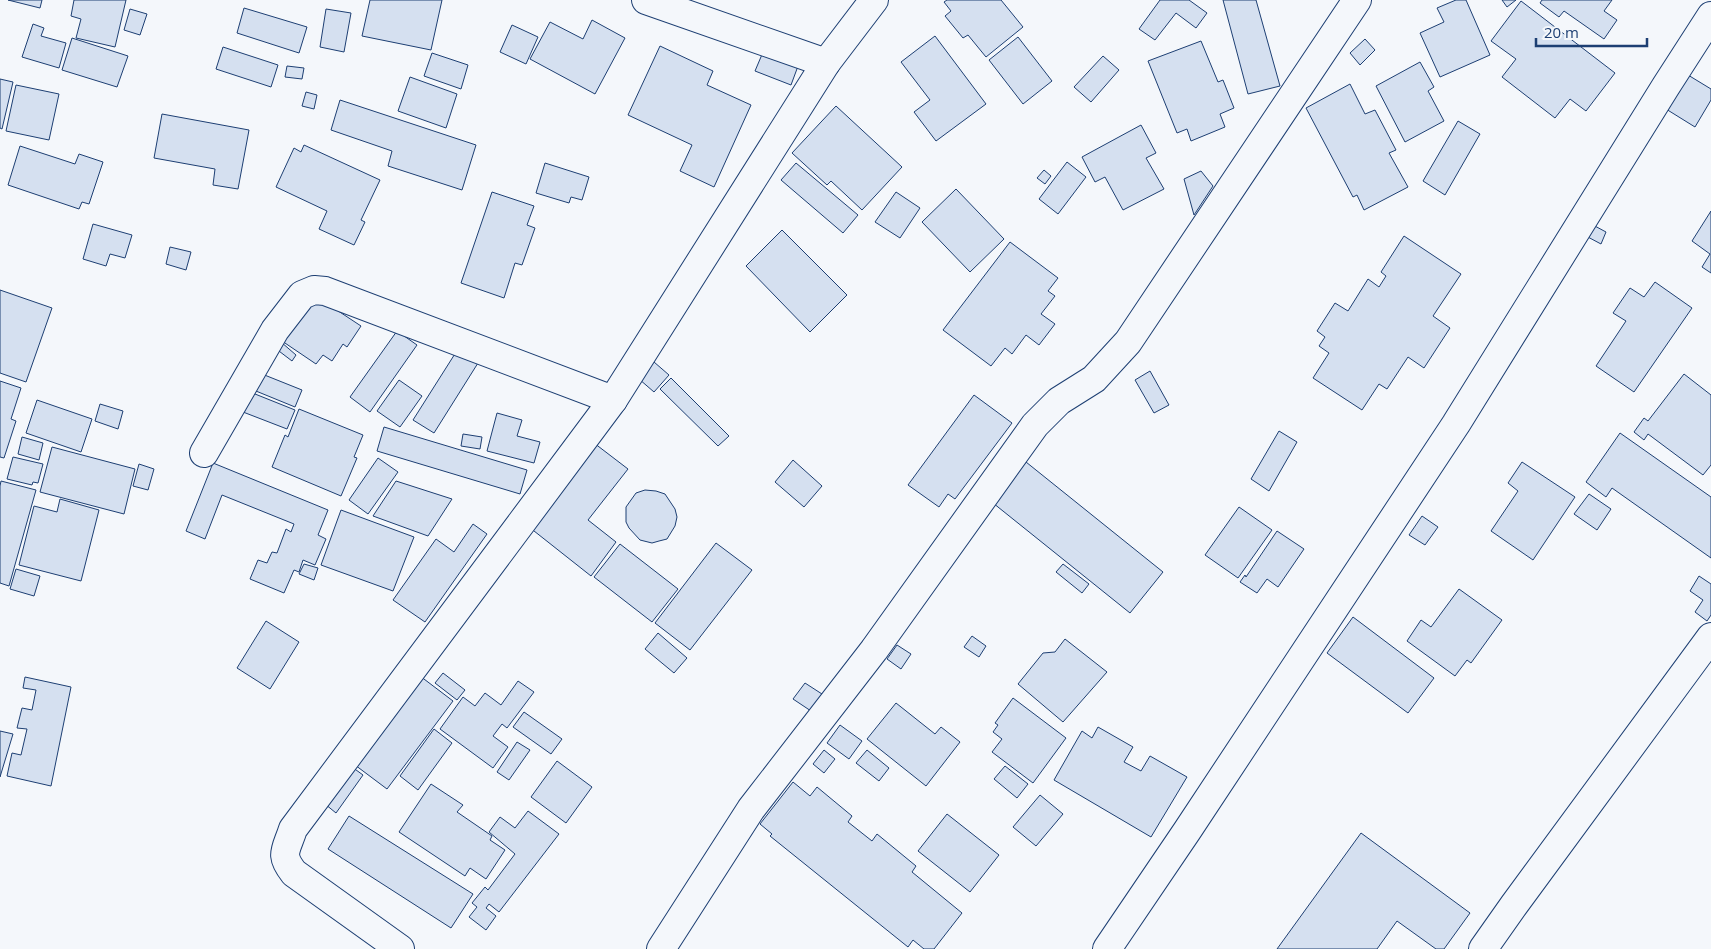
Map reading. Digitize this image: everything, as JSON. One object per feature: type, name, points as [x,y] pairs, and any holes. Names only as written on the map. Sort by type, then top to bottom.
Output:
[{"type":"street","points":[[646,0],[826,63]]},
{"type":"street","points":[[400,949],[294,873],[286,863],[285,854],[293,829],[613,400],[826,63],[874,0]]},
{"type":"street","points":[[661,949],[751,809],[874,650],[1035,425],[1059,401],[1094,379],[1128,342],[1357,0]]},
{"type":"street","points":[[1107,949],[1456,424],[1660,94],[1711,16]]},
{"type":"street","points":[[204,453],[275,330],[302,295],[314,290],[326,291],[613,400]]},
{"type":"street","points":[[1483,949],[1711,637]]},
{"type":"building","points":[[8,0],[42,0],[40,8]]},
{"type":"building","points":[[74,0],[126,0],[115,47],[76,38],[81,19],[71,16]]},
{"type":"building","points":[[370,0],[442,0],[431,50],[362,36]]},
{"type":"building","points":[[947,0],[1001,0],[1023,27],[986,57],[968,35],[963,38],[945,16],[951,11],[944,2]]},
{"type":"building","points":[[1160,0],[1189,0],[1207,13],[1196,28],[1176,13],[1155,40],[1139,29]]},
{"type":"building","points":[[1223,0],[1256,0],[1280,86],[1248,94]]},
{"type":"building","points":[[1456,0],[1466,0],[1490,55],[1440,77],[1420,33],[1444,22],[1437,8]]},
{"type":"building","points":[[1502,0],[1516,0],[1507,7]]},
{"type":"building","points":[[1542,0],[1612,0],[1604,11],[1617,20],[1604,39],[1564,11],[1559,17],[1540,3]]},
{"type":"building","points":[[1521,1],[1615,73],[1586,111],[1570,99],[1555,118],[1502,77],[1516,59],[1491,41]]},
{"type":"building","points":[[244,8],[307,27],[299,53],[237,33]]},
{"type":"building","points":[[130,9],[147,14],[140,35],[124,30]]},
{"type":"building","points":[[326,9],[351,13],[344,52],[320,47]]},
{"type":"building","points":[[592,20],[625,38],[595,94],[530,59],[550,22],[583,39]]},
{"type":"building","points":[[33,24],[44,28],[41,36],[66,43],[59,68],[22,57]]},
{"type":"building","points":[[512,25],[538,37],[526,64],[500,52]]},
{"type":"building","points":[[935,36],[986,104],[936,141],[914,112],[930,100],[901,62]]},
{"type":"building","points":[[1018,37],[1052,81],[1023,104],[989,60]]},
{"type":"building","points":[[72,38],[128,56],[117,87],[62,70]]},
{"type":"building","points":[[1365,39],[1375,50],[1360,65],[1350,53]]},
{"type":"building","points":[[1201,41],[1218,82],[1223,80],[1234,108],[1220,114],[1225,127],[1191,141],[1187,129],[1177,133],[1148,61]]},
{"type":"building","points":[[766,45],[801,58],[791,85],[755,71]]},
{"type":"building","points":[[660,46],[713,71],[707,85],[751,105],[714,187],[680,171],[692,145],[628,115]]},
{"type":"building","points":[[223,47],[278,65],[271,87],[216,69]]},
{"type":"building","points":[[432,53],[468,65],[461,89],[424,76]]},
{"type":"building","points":[[1103,56],[1119,70],[1091,102],[1074,87]]},
{"type":"building","points":[[1420,62],[1434,87],[1428,91],[1444,121],[1405,142],[1376,86]]},
{"type":"building","points":[[287,66],[304,68],[302,79],[285,77]]},
{"type":"building","points":[[1688,75],[1711,89],[1711,100],[1695,127],[1666,109]]},
{"type":"building","points":[[410,77],[457,94],[446,128],[398,111]]},
{"type":"building","points":[[0,79],[13,82],[2,129],[0,128]]},
{"type":"building","points":[[1350,84],[1365,114],[1375,110],[1396,150],[1389,153],[1408,187],[1364,210],[1357,195],[1353,197],[1306,108]]},
{"type":"building","points":[[16,85],[59,94],[49,140],[6,131]]},
{"type":"building","points":[[306,92],[317,95],[314,109],[302,106]]},
{"type":"building","points":[[340,100],[476,145],[462,190],[388,166],[392,151],[331,130]]},
{"type":"building","points":[[836,106],[902,167],[862,210],[831,181],[827,185],[792,153]]},
{"type":"building","points":[[162,114],[249,130],[238,189],[213,185],[215,169],[154,158]]},
{"type":"building","points":[[1458,121],[1480,134],[1445,195],[1423,181]]},
{"type":"building","points":[[1141,125],[1156,153],[1146,158],[1164,189],[1123,210],[1105,177],[1095,182],[1082,157]]},
{"type":"building","points":[[304,145],[380,180],[361,220],[365,222],[354,245],[319,229],[327,211],[276,187],[294,148],[301,152]]},
{"type":"building","points":[[20,146],[75,164],[79,154],[103,162],[89,204],[82,202],[79,209],[8,185]]},
{"type":"building","points":[[1067,162],[1086,177],[1058,214],[1039,199]]},
{"type":"building","points":[[545,163],[589,177],[582,200],[571,197],[569,203],[536,193]]},
{"type":"building","points":[[796,163],[858,215],[843,233],[781,180]]},
{"type":"building","points":[[1044,170],[1051,176],[1045,184],[1037,178]]},
{"type":"building","points":[[1201,171],[1213,186],[1194,215],[1184,179]]},
{"type":"building","points":[[956,189],[1004,239],[970,272],[922,222]]},
{"type":"building","points":[[492,192],[534,206],[527,225],[535,228],[522,265],[515,263],[504,298],[461,283]]},
{"type":"building","points":[[896,192],[920,208],[900,238],[875,222]]},
{"type":"building","points":[[1711,211],[1711,273],[1702,267],[1710,254],[1692,241]]},
{"type":"building","points":[[93,224],[132,235],[125,258],[110,254],[106,266],[83,259]]},
{"type":"building","points":[[1593,225],[1606,232],[1601,244],[1586,236]]},
{"type":"building","points":[[782,230],[847,295],[810,332],[746,266]]},
{"type":"building","points":[[1404,236],[1461,274],[1433,316],[1450,328],[1424,368],[1408,357],[1387,389],[1379,384],[1362,410],[1313,378],[1329,353],[1319,346],[1325,337],[1317,331],[1335,303],[1348,311],[1368,279],[1379,287],[1386,276],[1381,272]]},
{"type":"building","points":[[1010,242],[1058,278],[1048,291],[1055,296],[1041,314],[1055,324],[1039,345],[1026,335],[1012,354],[1005,348],[991,366],[943,330]]},
{"type":"building","points":[[170,247],[191,252],[186,270],[166,264]]},
{"type":"building","points":[[1655,282],[1692,308],[1634,392],[1596,366],[1626,321],[1613,313],[1630,288],[1644,297]]},
{"type":"building","points":[[0,290],[52,308],[26,382],[0,373]]},
{"type":"building","points":[[314,295],[361,326],[347,347],[343,344],[332,361],[323,355],[316,364],[282,341]]},
{"type":"building","points":[[397,331],[417,345],[370,412],[350,397]]},
{"type":"building","points":[[281,342],[296,355],[292,361],[275,348]]},
{"type":"building","points":[[458,349],[478,363],[434,433],[413,420]]},
{"type":"building","points":[[654,362],[669,375],[654,392],[639,379]]},
{"type":"building","points":[[1150,371],[1169,405],[1154,413],[1135,380]]},
{"type":"building","points":[[257,372],[302,390],[295,407],[251,389]]},
{"type":"building","points":[[1684,374],[1711,395],[1711,465],[1703,475],[1648,434],[1644,440],[1634,432],[1644,418],[1648,421]]},
{"type":"building","points":[[671,378],[729,436],[718,446],[660,389]]},
{"type":"building","points":[[399,380],[422,396],[400,427],[377,411]]},
{"type":"building","points":[[0,381],[21,388],[11,419],[16,421],[4,458],[0,457]]},
{"type":"building","points":[[250,392],[295,410],[287,429],[243,412]]},
{"type":"building","points":[[974,395],[1012,423],[955,499],[948,494],[939,507],[908,485]]},
{"type":"building","points":[[37,400],[92,419],[81,452],[26,433]]},
{"type":"building","points":[[100,404],[123,411],[118,429],[95,421]]},
{"type":"building","points":[[299,409],[363,435],[354,457],[357,458],[341,496],[272,467],[285,435],[288,437]]},
{"type":"building","points":[[497,413],[522,420],[517,436],[540,442],[534,463],[487,451]]},
{"type":"building","points":[[384,427],[527,470],[520,494],[377,451]]},
{"type":"building","points":[[1279,431],[1297,442],[1269,491],[1251,479]]},
{"type":"building","points":[[1620,433],[1711,497],[1711,558],[1612,488],[1606,497],[1586,482]]},
{"type":"building","points":[[463,434],[482,437],[480,449],[461,446]]},
{"type":"building","points":[[22,437],[43,443],[39,460],[18,454]]},
{"type":"building","points":[[594,443],[628,469],[588,520],[616,542],[591,576],[529,527]]},
{"type":"building","points":[[52,447],[135,469],[124,514],[40,492]]},
{"type":"building","points":[[13,457],[43,464],[38,483],[33,482],[32,485],[7,479]]},
{"type":"building","points":[[378,458],[398,472],[368,514],[349,500]]},
{"type":"building","points":[[793,460],[822,486],[804,507],[775,482]]},
{"type":"building","points":[[1026,462],[1163,572],[1130,613],[993,503]]},
{"type":"building","points":[[1522,462],[1575,497],[1533,560],[1491,531],[1518,491],[1508,483]]},
{"type":"building","points":[[213,463],[328,510],[318,535],[326,539],[315,565],[303,560],[299,572],[294,570],[284,593],[250,579],[258,560],[267,563],[272,552],[277,553],[286,529],[291,532],[294,524],[222,495],[205,539],[186,531]]},
{"type":"building","points":[[139,464],[154,469],[148,490],[133,486]]},
{"type":"building","points":[[1,481],[36,490],[9,586],[0,583]]},
{"type":"building","points":[[396,481],[452,499],[428,536],[373,516]]},
{"type":"building","points":[[645,490],[665,494],[675,509],[677,517],[675,526],[667,539],[652,543],[640,540],[626,522],[626,507],[636,493]]},
{"type":"building","points":[[1589,494],[1611,509],[1597,530],[1574,514]]},
{"type":"building","points":[[60,499],[99,510],[81,581],[19,565],[34,506],[57,512]]},
{"type":"building","points":[[1239,507],[1272,530],[1238,578],[1205,555]]},
{"type":"building","points":[[341,510],[414,537],[393,591],[321,565]]},
{"type":"building","points":[[1422,516],[1438,527],[1425,545],[1409,535]]},
{"type":"building","points":[[473,524],[487,534],[425,622],[393,600],[436,539],[454,552]]},
{"type":"building","points":[[1277,531],[1304,549],[1278,587],[1267,579],[1257,593],[1240,582],[1245,575],[1246,577]]},
{"type":"building","points":[[716,543],[752,570],[690,650],[655,623]]},
{"type":"building","points":[[620,544],[678,589],[652,622],[594,577]]},
{"type":"building","points":[[304,564],[318,568],[314,580],[299,574]]},
{"type":"building","points":[[1063,564],[1089,584],[1082,593],[1056,572]]},
{"type":"building","points":[[16,569],[40,576],[34,596],[10,589]]},
{"type":"building","points":[[1699,576],[1711,584],[1711,615],[1707,621],[1695,612],[1703,600],[1690,591]]},
{"type":"building","points":[[1459,589],[1502,620],[1471,663],[1467,660],[1455,676],[1407,641],[1421,620],[1431,627]]},
{"type":"building","points":[[1353,617],[1434,678],[1408,713],[1327,653]]},
{"type":"building","points":[[266,621],[299,642],[270,689],[237,668]]},
{"type":"building","points":[[658,633],[687,658],[674,673],[645,649]]},
{"type":"building","points":[[972,636],[986,646],[979,657],[964,647]]},
{"type":"building","points":[[1065,639],[1107,672],[1063,722],[1018,684],[1043,653],[1055,652]]},
{"type":"building","points":[[897,645],[911,654],[901,669],[887,659]]},
{"type":"building","points":[[443,673],[465,690],[457,700],[435,683]]},
{"type":"building","points":[[420,676],[453,701],[387,789],[355,765]]},
{"type":"building","points":[[25,677],[71,687],[51,786],[7,776],[12,753],[21,755],[27,729],[17,728],[22,708],[32,710],[36,690],[23,688]]},
{"type":"building","points":[[518,681],[534,692],[507,728],[502,724],[493,736],[508,747],[493,768],[440,729],[463,697],[475,706],[485,693],[501,705]]},
{"type":"building","points":[[805,683],[822,694],[811,711],[793,699]]},
{"type":"building","points":[[1013,698],[1066,738],[1033,783],[992,752],[1002,739],[993,732],[998,725],[995,723]]},
{"type":"building","points":[[896,703],[935,734],[941,727],[960,742],[926,786],[867,739]]},
{"type":"building","points":[[524,712],[562,739],[551,754],[513,727]]},
{"type":"building","points":[[840,725],[862,741],[849,759],[827,743]]},
{"type":"building","points":[[1098,727],[1133,747],[1124,762],[1141,771],[1150,756],[1187,777],[1151,837],[1054,780],[1082,731],[1092,738]]},
{"type":"building","points":[[434,729],[452,743],[418,790],[400,776]]},
{"type":"building","points":[[0,731],[13,734],[0,777]]},
{"type":"building","points":[[517,742],[530,750],[509,780],[497,772]]},
{"type":"building","points":[[824,750],[835,759],[824,773],[813,764]]},
{"type":"building","points":[[867,750],[889,768],[879,781],[856,763]]},
{"type":"building","points":[[557,761],[592,787],[566,823],[531,797]]},
{"type":"building","points":[[1005,766],[1028,784],[1017,798],[994,779]]},
{"type":"building","points":[[352,767],[363,775],[336,813],[325,804]]},
{"type":"building","points":[[793,782],[810,796],[817,787],[852,816],[848,822],[872,841],[877,834],[916,866],[912,872],[962,913],[934,949],[924,949],[913,940],[908,947],[770,836],[772,834],[760,824]]},
{"type":"building","points":[[431,784],[463,805],[457,812],[492,836],[490,840],[505,850],[486,879],[470,868],[465,876],[399,832]]},
{"type":"building","points":[[1040,795],[1063,814],[1036,846],[1013,827]]},
{"type":"building","points":[[528,811],[559,834],[499,912],[489,904],[486,908],[496,916],[486,930],[469,917],[477,907],[472,903],[485,887],[488,890],[515,854],[489,832],[500,817],[515,828]]},
{"type":"building","points":[[947,814],[999,855],[970,892],[918,851]]},
{"type":"building","points":[[349,816],[473,894],[451,928],[328,849]]},
{"type":"building","points":[[1361,833],[1470,913],[1444,949],[1436,949],[1397,921],[1377,949],[1277,949]]}]
